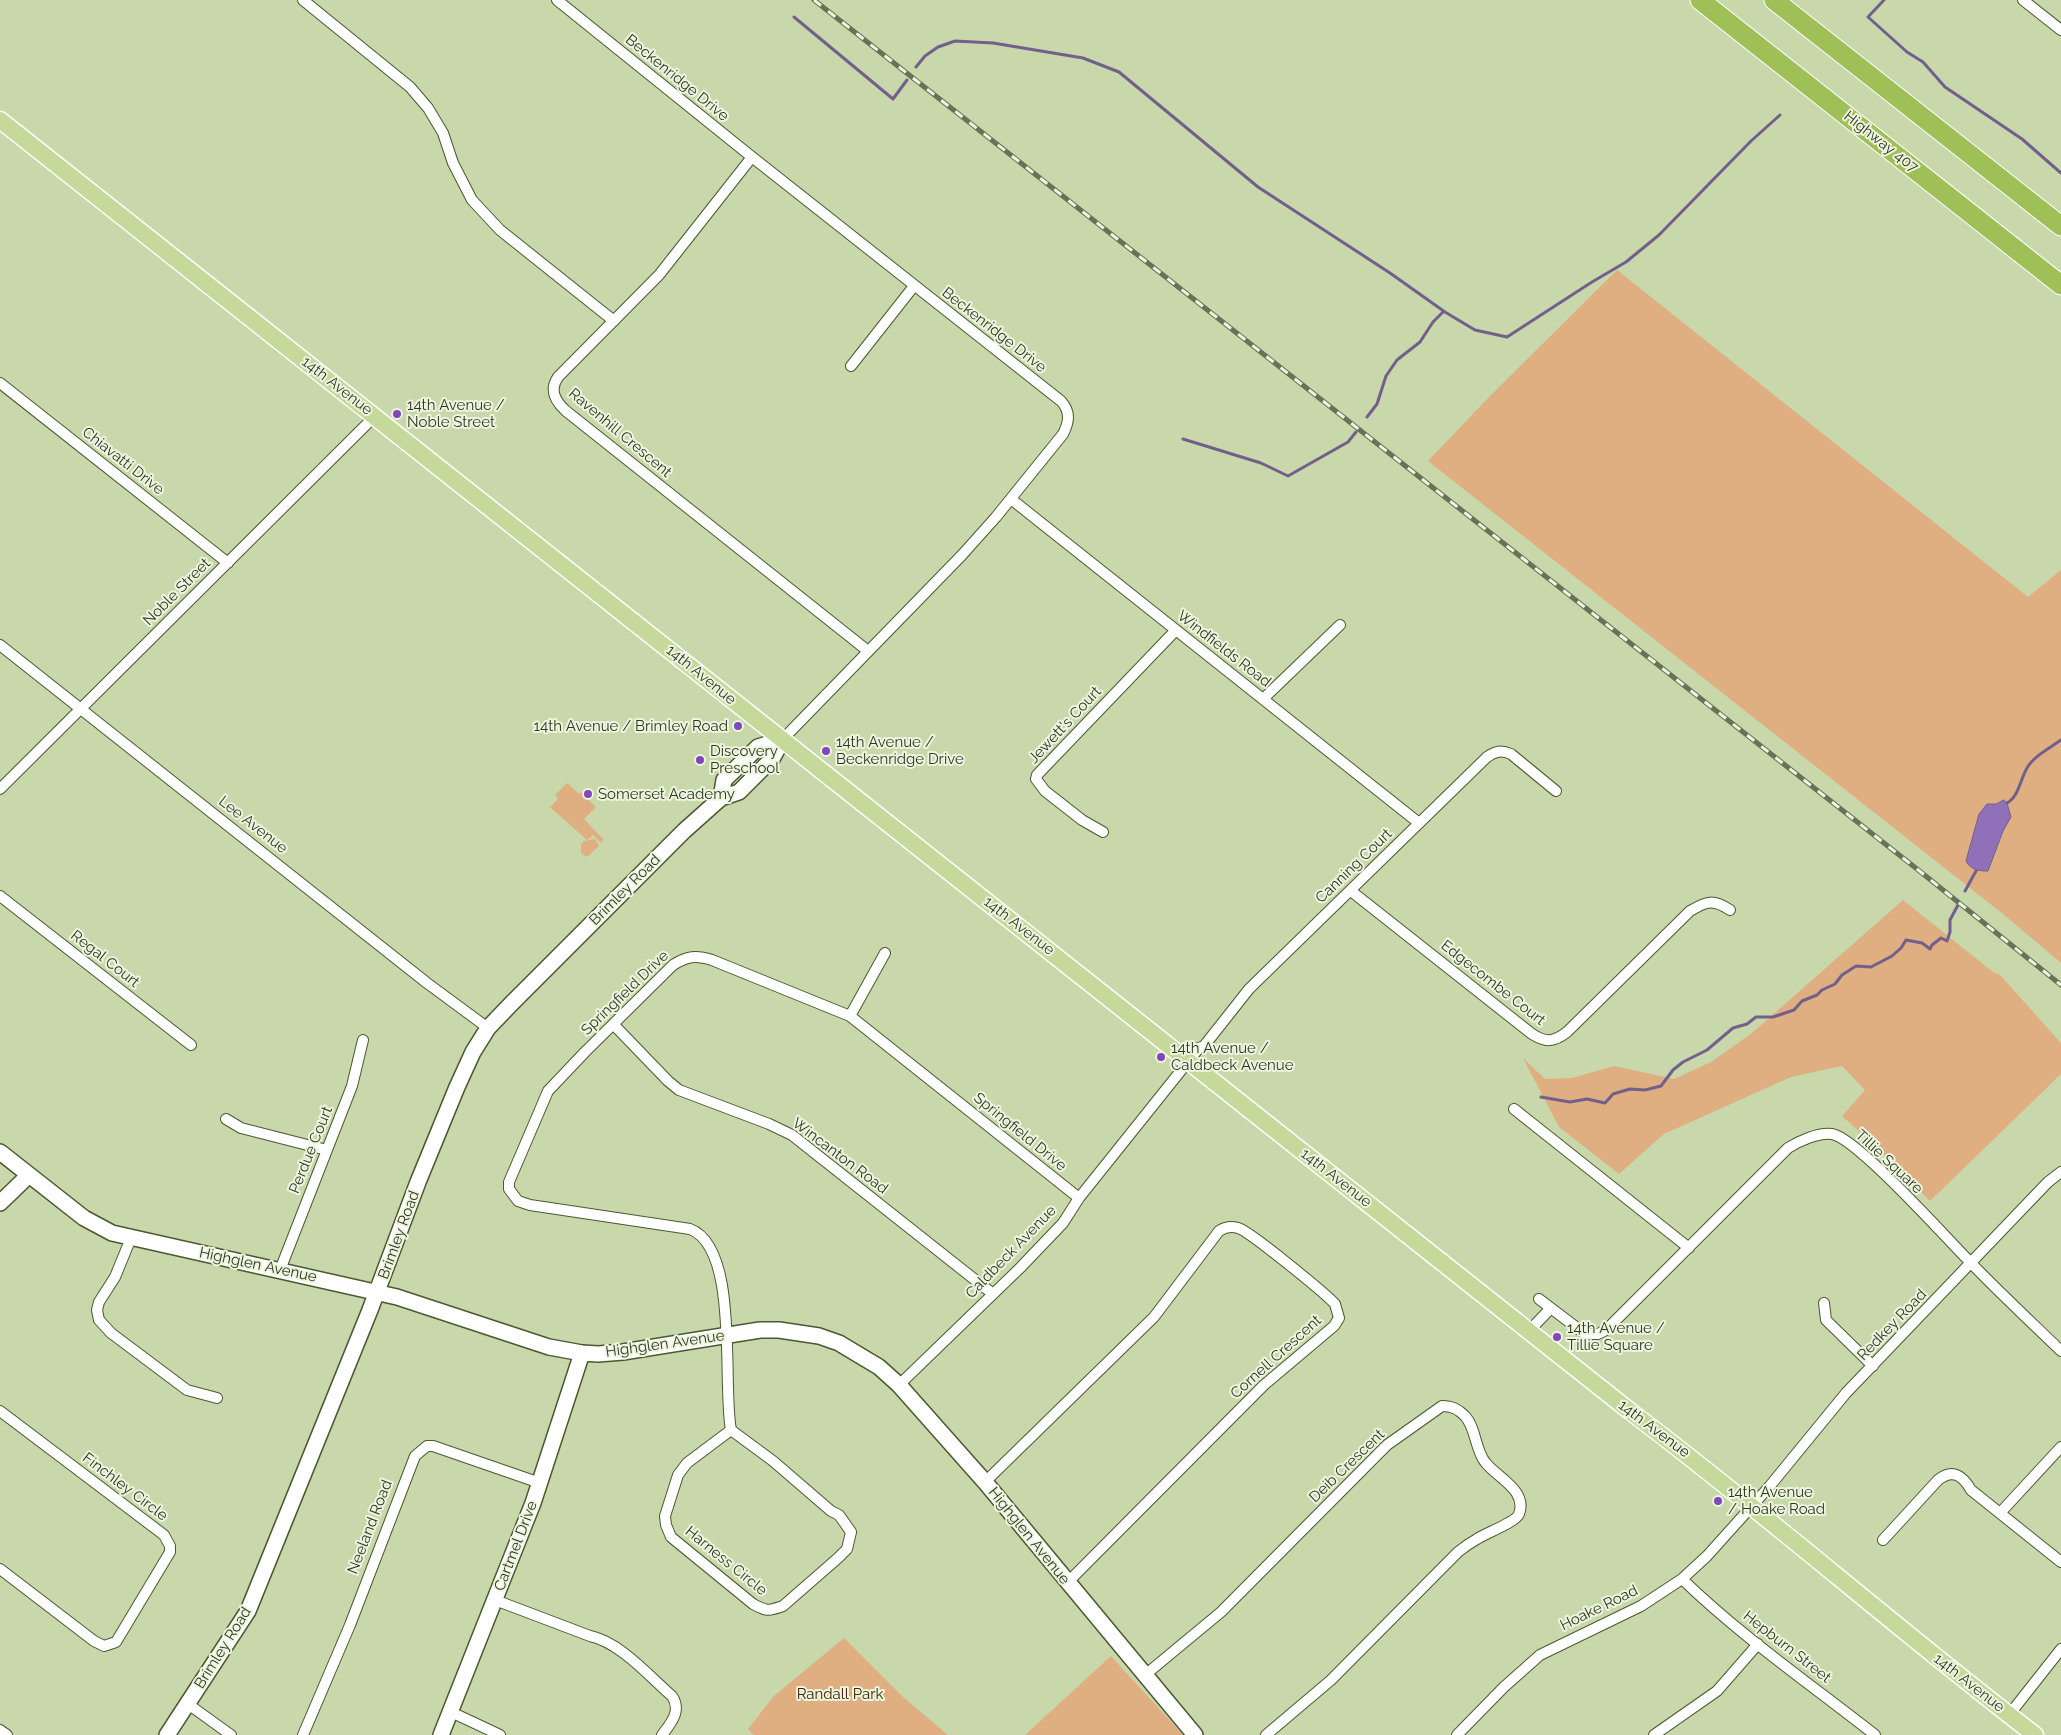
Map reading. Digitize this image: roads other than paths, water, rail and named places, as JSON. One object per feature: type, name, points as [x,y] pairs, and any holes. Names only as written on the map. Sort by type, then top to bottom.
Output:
[{"type":"highway","name":"Highway 407","points":[[1700,0],[2061,285]]},
{"type":"highway","points":[[1774,0],[2061,226]]},
{"type":"main road","name":"14th Avenue","points":[[0,120],[1752,1506],[1885,1617],[2035,1735]]},
{"type":"street","points":[[303,0],[410,87],[428,108],[442,133],[453,163],[472,200],[500,230],[614,321]]},
{"type":"street","name":"Beckenridge Drive","points":[[557,0],[1066,407],[1069,414],[1063,434],[962,555],[783,739]]},
{"type":"street","points":[[2023,0],[2061,30]]},
{"type":"street","name":"Ravenhill Crescent","points":[[752,157],[659,275],[558,377],[553,384],[553,391],[557,403],[868,651]]},
{"type":"street","points":[[851,366],[914,286]]},
{"type":"street","name":"Chiavatti Drive","points":[[0,383],[228,562]]},
{"type":"street","name":"Noble Street","points":[[0,789],[375,416]]},
{"type":"street","name":"Windfields Road","points":[[1010,498],[1419,823]]},
{"type":"street","points":[[1264,699],[1340,625]]},
{"type":"street","name":"Jewett's Court","points":[[1103,832],[1082,820],[1044,791],[1036,779],[1037,775],[1176,630]]},
{"type":"street","name":"Lee Avenue","points":[[0,645],[427,983],[488,1028]]},
{"type":"street","name":"Brimley Road","points":[[167,1735],[248,1611],[378,1292],[428,1154],[473,1052],[488,1028],[684,832],[721,798],[739,792],[772,759],[783,739]]},
{"type":"street","name":"Canning Court","points":[[1189,1060],[1199,1048],[1204,1046],[1250,989],[1487,757],[1503,750],[1511,754],[1556,791]]},
{"type":"street","name":"Edgecombe Court","points":[[1351,890],[1527,1030],[1542,1040],[1550,1041],[1559,1039],[1567,1032],[1690,911],[1703,903],[1718,902],[1730,910]]},
{"type":"street","name":"Regal Court","points":[[0,896],[191,1045]]},
{"type":"street","points":[[850,1016],[885,953]]},
{"type":"street","name":"Springfield Drive","points":[[727,1336],[723,1289],[717,1261],[704,1238],[697,1232],[690,1229],[530,1205],[518,1201],[509,1189],[510,1182],[548,1091],[673,965],[684,958],[699,956],[712,960],[850,1016],[1079,1198]]},
{"type":"street","name":"Wincanton Road","points":[[614,1025],[668,1081],[680,1090],[770,1124],[792,1135],[993,1294]]},
{"type":"street","name":"Perdue Court","points":[[280,1270],[352,1086],[364,1040]]},
{"type":"street","name":"Caldbeck Avenue","points":[[899,1385],[1063,1223],[1079,1198],[1189,1060]]},
{"type":"street","points":[[1514,1109],[1688,1248]]},
{"type":"street","points":[[226,1119],[241,1128],[327,1150]]},
{"type":"street","name":"Tillie Square","points":[[1539,1299],[1585,1334],[1598,1334],[1614,1323],[1788,1148],[1823,1134],[1832,1134],[1840,1137],[1852,1146],[1884,1175],[1971,1264]]},
{"type":"street","name":"Highglen Avenue","points":[[0,1152],[84,1218],[112,1233],[378,1292],[549,1347],[582,1353],[623,1352],[760,1330],[780,1330],[819,1336],[839,1343],[858,1353],[899,1385],[985,1482],[1195,1735]]},
{"type":"street","name":"Redkey Road","points":[[1752,1506],[1830,1413],[1873,1366],[2048,1182],[2061,1172]]},
{"type":"street","points":[[0,1203],[29,1175]]},
{"type":"street","name":"Cornell Crescent","points":[[985,1482],[1154,1317],[1219,1231],[1226,1227],[1238,1228],[1253,1237],[1335,1304],[1339,1318],[1334,1326],[1264,1385],[1067,1583]]},
{"type":"street","points":[[131,1238],[115,1277],[99,1302],[97,1310],[99,1320],[104,1327],[186,1390],[217,1398]]},
{"type":"street","points":[[1971,1264],[2061,1351]]},
{"type":"street","points":[[1824,1303],[1826,1320],[1873,1366]]},
{"type":"street","points":[[1529,1331],[1551,1308]]},
{"type":"street","points":[[727,1336],[728,1414],[731,1430]]},
{"type":"street","name":"Cartmel Drive","points":[[441,1735],[540,1483],[582,1353]]},
{"type":"street","name":"Deib Crescent","points":[[1145,1675],[1220,1612],[1387,1445],[1442,1406],[1450,1406],[1457,1409],[1467,1418],[1484,1462],[1509,1483],[1518,1498],[1519,1513],[1516,1519],[1478,1538],[1458,1552],[1331,1680],[1266,1735]]},
{"type":"street","name":"Finchley Circle","points":[[0,1411],[164,1536],[170,1546],[170,1552],[116,1642],[104,1646],[94,1641],[0,1569]]},
{"type":"street","name":"Harness Circle","points":[[731,1430],[773,1461],[831,1511],[839,1515],[852,1532],[847,1549],[838,1558],[783,1606],[772,1611],[765,1610],[754,1604],[672,1537],[666,1525],[665,1516],[681,1469],[731,1430]]},
{"type":"street","name":"Neeland Road","points":[[303,1735],[350,1624],[415,1456],[427,1446],[433,1446],[540,1483]]},
{"type":"street","points":[[2000,1513],[2061,1447]]},
{"type":"street","points":[[1883,1540],[1944,1475],[1956,1475],[1965,1480],[1971,1490],[2061,1562]]},
{"type":"street","name":"Hoake Road","points":[[1458,1735],[1504,1687],[1540,1655],[1641,1606],[1682,1579],[1707,1556],[1752,1506]]},
{"type":"street","name":"Hepburn Street","points":[[1682,1579],[1700,1597],[1758,1644],[1875,1735]]},
{"type":"street","points":[[495,1600],[590,1636],[602,1638],[619,1650],[672,1696],[676,1703],[677,1709],[674,1716],[662,1735]]},
{"type":"street","points":[[1654,1735],[1717,1691],[1758,1644]]},
{"type":"street","points":[[2009,1715],[2061,1649]]},
{"type":"street","points":[[188,1704],[231,1735]]},
{"type":"street","points":[[451,1712],[500,1735]]},
{"type":"street","points":[[0,1730],[7,1735]]},
{"type":"waterway","points":[[1884,0],[1868,17],[1907,52],[1923,62],[1945,87],[2022,139],[2061,173]]},
{"type":"waterway","points":[[794,17],[893,99],[907,80]]},
{"type":"waterway","points":[[916,67],[925,56],[938,47],[955,41],[993,43],[1083,58],[1119,72],[1258,187],[1390,273],[1445,312],[1475,330],[1507,337],[1626,262],[1659,235],[1751,141],[1780,115]]},
{"type":"waterway","points":[[1367,417],[1377,404],[1386,376],[1397,360],[1420,342],[1433,322],[1444,311]]},
{"type":"waterway","points":[[1183,439],[1261,463],[1288,476],[1348,442],[1356,432]]},
{"type":"waterway","points":[[2007,803],[2017,792],[2030,764],[2061,740]]},
{"type":"waterway","points":[[1965,891],[1976,871]]},
{"type":"waterway","points":[[1541,1097],[1570,1102],[1587,1099],[1605,1103],[1613,1094],[1630,1089],[1645,1090],[1661,1086],[1673,1070],[1683,1062],[1707,1050],[1733,1028],[1747,1024],[1756,1017],[1773,1017],[1794,1010],[1802,1001],[1817,995],[1822,990],[1835,984],[1842,975],[1856,966],[1871,967],[1892,956],[1901,948],[1906,940],[1922,943],[1930,949],[1941,938],[1947,941],[1950,932],[1950,920],[1959,903]]},
{"type":"railway","points":[[814,0],[1917,869],[2061,985]]},
{"type":"place","name":"14th Avenue / Noble Street","points":[[397,414]]},
{"type":"place","name":"14th Avenue / Brimley Road","points":[[738,726]]},
{"type":"place","name":"14th Avenue / Beckenridge Drive","points":[[826,751]]},
{"type":"place","name":"Discovery Preschool","points":[[700,760]]},
{"type":"place","name":"Somerset Academy","points":[[588,794]]},
{"type":"place","name":"14th Avenue / Caldbeck Avenue","points":[[1161,1057]]},
{"type":"place","name":"14th Avenue / Tillie Square","points":[[1557,1337]]},
{"type":"place","name":"14th Avenue / Hoake Road","points":[[1718,1501]]},
{"type":"park label","name":"Randall Park","points":[[840,1694]]}]
